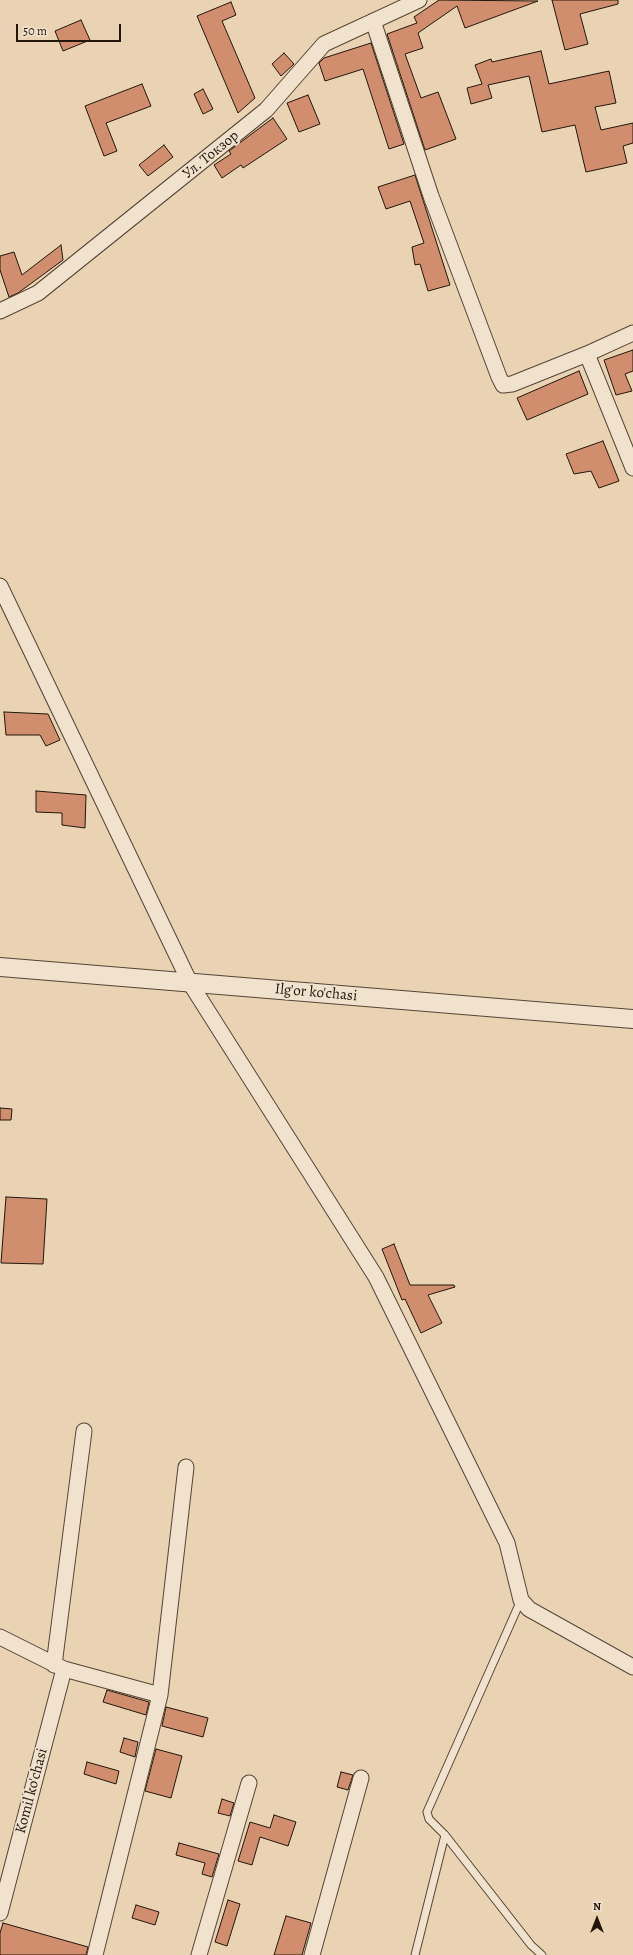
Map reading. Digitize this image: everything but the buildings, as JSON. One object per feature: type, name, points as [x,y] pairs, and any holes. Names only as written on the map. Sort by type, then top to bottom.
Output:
[{"type":"street","name":"Ул. Токзор","points":[[0,311],[38,293],[266,110],[324,44],[419,0]]},
{"type":"street","points":[[372,21],[431,196],[503,385],[512,384],[587,354],[633,333]]},
{"type":"street","points":[[587,354],[633,468]]},
{"type":"street","points":[[0,586],[190,983],[376,1277],[507,1543],[521,1600],[529,1609],[633,1667]]},
{"type":"street","name":"Ilg'or ko'chasi","points":[[0,967],[633,1019]]},
{"type":"street","name":"Komil ko'chasi","points":[[0,1913],[59,1667],[84,1431]]},
{"type":"street","points":[[95,1955],[160,1695],[186,1467]]},
{"type":"street","points":[[0,1637],[59,1667],[160,1695]]},
{"type":"street","points":[[312,1955],[361,1778]]},
{"type":"street","points":[[199,1955],[249,1783]]},
{"type":"lane","points":[[521,1600],[427,1812],[429,1819],[445,1835],[531,1945],[542,1955]]},
{"type":"lane","points":[[415,1955],[445,1835]]}]
